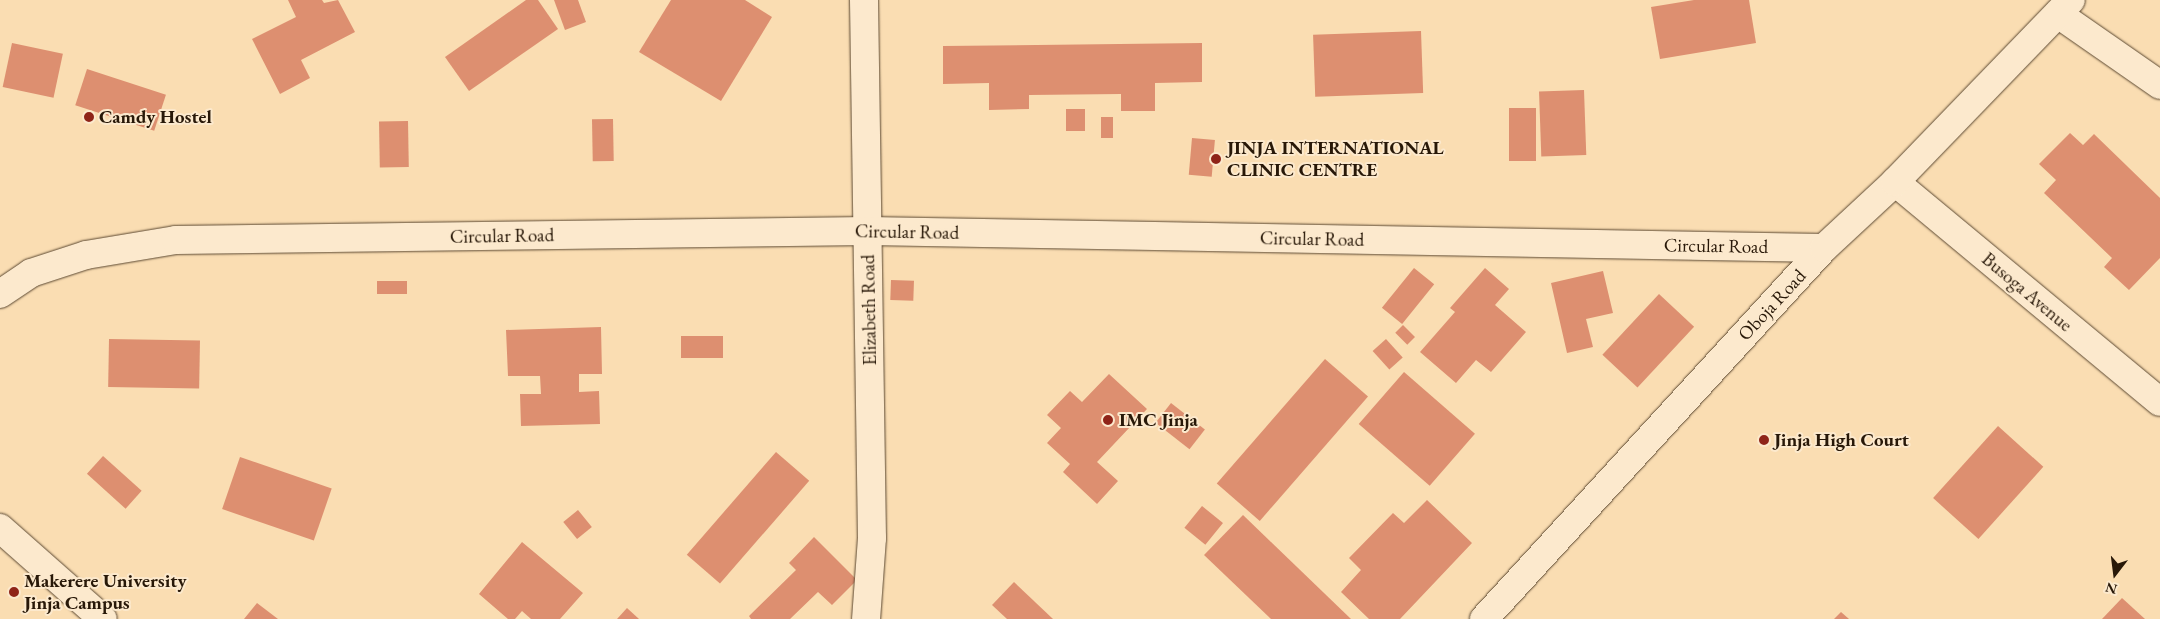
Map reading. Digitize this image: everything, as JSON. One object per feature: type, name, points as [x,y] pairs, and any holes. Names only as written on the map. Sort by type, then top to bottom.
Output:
[{"type":"street","name":"Elizabeth Road","points":[[864,0],[872,538],[866,619]]},
{"type":"street","points":[[2064,7],[2160,85]]},
{"type":"street","name":"Oboja Road","points":[[1484,619],[1824,248],[1895,182],[2064,7]]},
{"type":"street","name":"Busoga Avenue","points":[[1895,182],[2160,402]]},
{"type":"street","name":"Circular Road","points":[[0,294],[31,273],[86,254],[176,240],[868,231],[1824,248]]},
{"type":"street","points":[[0,528],[103,619]]},
{"type":"building","points":[[288,0],[322,0],[324,3],[338,0],[355,32],[301,60],[310,78],[280,94],[252,39],[296,17]]},
{"type":"building","points":[[526,0],[538,0],[558,29],[469,91],[445,57]]},
{"type":"building","points":[[554,0],[578,0],[586,22],[565,30]]},
{"type":"building","points":[[671,0],[745,0],[772,17],[721,101],[639,52]]},
{"type":"building","points":[[1694,0],[1749,0],[1756,43],[1660,59],[1651,7]]},
{"type":"building","points":[[1421,31],[1423,93],[1315,97],[1313,35]]},
{"type":"building","points":[[12,43],[63,54],[54,98],[3,87]]},
{"type":"building","points":[[1202,43],[1202,82],[1155,83],[1155,111],[1121,111],[1121,94],[1029,95],[1029,109],[989,110],[989,83],[943,84],[943,46]]},
{"type":"building","points":[[87,69],[166,95],[154,131],[75,105]]},
{"type":"building","points":[[1584,90],[1586,155],[1541,157],[1539,92]]},
{"type":"building","points":[[1509,108],[1536,108],[1536,161],[1509,161]]},
{"type":"building","points":[[1066,109],[1085,109],[1085,131],[1066,131]]},
{"type":"building","points":[[1101,117],[1113,117],[1113,138],[1101,138]]},
{"type":"building","points":[[592,119],[613,119],[614,161],[593,161]]},
{"type":"building","points":[[408,121],[409,167],[380,167],[379,122]]},
{"type":"building","points":[[2070,133],[2083,145],[2094,134],[2160,198],[2160,258],[2129,290],[2104,267],[2112,258],[2044,193],[2056,180],[2039,164]]},
{"type":"building","points":[[1192,138],[1215,140],[1212,177],[1189,175]]},
{"type":"building","points":[[1414,268],[1434,284],[1402,324],[1382,308]]},
{"type":"building","points":[[1485,268],[1509,289],[1495,305],[1526,332],[1491,372],[1476,360],[1456,383],[1420,352],[1455,312],[1450,308]]},
{"type":"building","points":[[1603,271],[1613,313],[1586,319],[1593,347],[1567,353],[1551,283]]},
{"type":"building","points":[[891,280],[914,281],[913,301],[890,300]]},
{"type":"building","points":[[377,281],[407,281],[407,294],[377,294]]},
{"type":"building","points":[[1659,294],[1694,327],[1637,387],[1602,355]]},
{"type":"building","points":[[1403,325],[1415,337],[1407,345],[1395,333]]},
{"type":"building","points":[[601,327],[602,374],[579,374],[579,392],[599,391],[600,424],[521,426],[520,394],[541,394],[540,376],[508,376],[506,330]]},
{"type":"building","points":[[681,336],[723,336],[723,358],[681,358]]},
{"type":"building","points":[[109,339],[200,341],[199,389],[108,387]]},
{"type":"building","points":[[1386,339],[1403,358],[1389,370],[1373,351]]},
{"type":"building","points":[[1325,359],[1368,396],[1260,521],[1217,484]]},
{"type":"building","points":[[1404,372],[1475,434],[1430,486],[1359,424]]},
{"type":"building","points":[[1109,374],[1147,409],[1097,462],[1118,481],[1097,504],[1063,472],[1070,464],[1047,443],[1061,428],[1047,415],[1070,391],[1082,402]]},
{"type":"building","points":[[1171,403],[1205,429],[1189,449],[1156,423]]},
{"type":"building","points":[[1998,426],[2043,467],[1978,539],[1933,498]]},
{"type":"building","points":[[776,452],[809,481],[720,584],[687,555]]},
{"type":"building","points":[[103,456],[142,491],[126,509],[87,474]]},
{"type":"building","points":[[240,457],[332,489],[314,541],[222,509]]},
{"type":"building","points":[[1427,500],[1472,543],[1400,619],[1369,619],[1341,592],[1361,570],[1349,558],[1393,513],[1404,523]]},
{"type":"building","points":[[1202,506],[1223,523],[1205,545],[1184,528]]},
{"type":"building","points":[[578,510],[592,527],[577,539],[563,522]]},
{"type":"building","points":[[1243,515],[1351,619],[1271,619],[1204,555]]},
{"type":"building","points":[[814,537],[857,580],[832,605],[818,592],[790,619],[751,619],[749,616],[796,570],[789,563]]},
{"type":"building","points":[[522,542],[583,593],[560,619],[531,619],[522,611],[515,619],[508,619],[479,594]]},
{"type":"building","points":[[1014,582],[1053,619],[1007,619],[992,605]]},
{"type":"building","points":[[2122,598],[2145,619],[2102,619]]},
{"type":"building","points":[[257,603],[278,619],[244,619]]},
{"type":"building","points":[[627,608],[639,619],[617,619]]},
{"type":"building","points":[[1841,612],[1849,619],[1834,619]]},
{"type":"place","name":"Camdy Hostel","points":[[89,117]]},
{"type":"place","name":"JINJA INTERNATIONAL CLINIC CENTRE","points":[[1216,159]]},
{"type":"place","name":"IMC Jinja","points":[[1108,420]]},
{"type":"place","name":"Jinja High Court","points":[[1764,440]]},
{"type":"place","name":"Makerere University Jinja Campus","points":[[14,592]]}]
